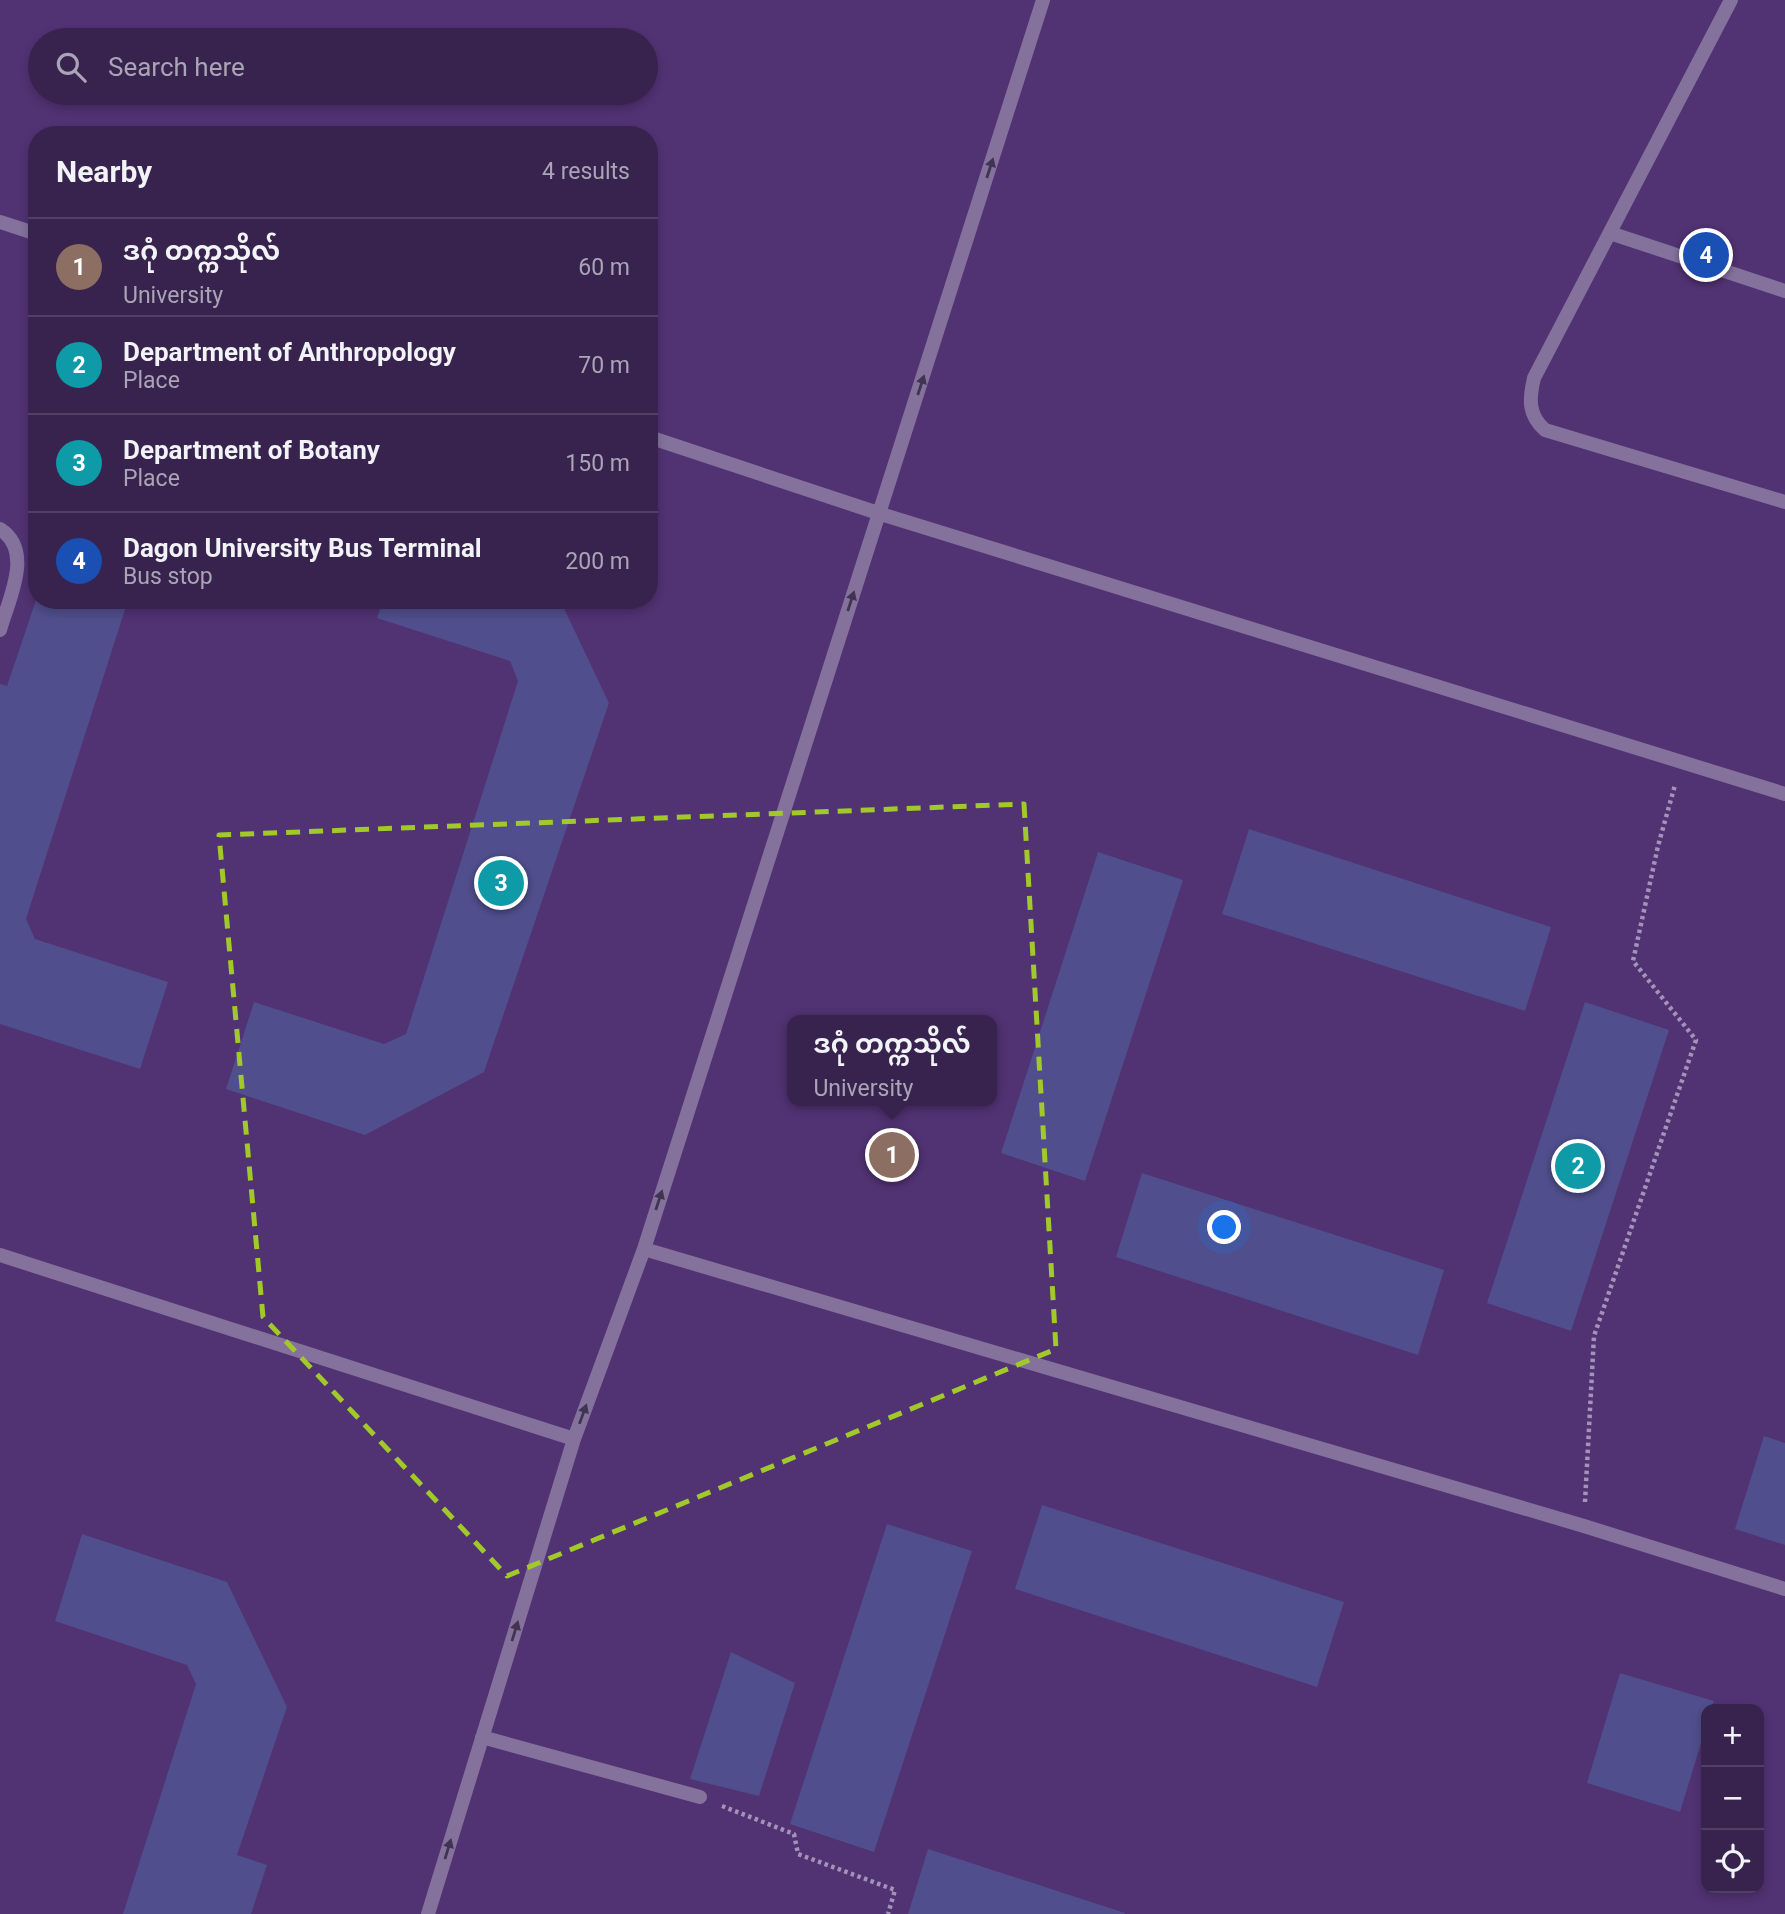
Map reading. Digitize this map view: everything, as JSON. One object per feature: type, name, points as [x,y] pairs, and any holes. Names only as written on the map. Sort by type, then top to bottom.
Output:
[{"type":"lane","points":[[428,1914],[574,1439],[644,1249],[1043,0]]},
{"type":"lane","points":[[1731,0],[1534,378],[1530,410],[1535,422],[1545,430],[1785,502]]},
{"type":"lane","points":[[0,222],[28,231]]},
{"type":"lane","points":[[1610,233],[1785,291]]},
{"type":"lane","points":[[658,440],[881,513],[1785,794]]},
{"type":"lane","points":[[0,529],[15,542],[18,555],[0,630]]},
{"type":"lane","points":[[644,1249],[1584,1526],[1785,1589]]},
{"type":"lane","points":[[0,1255],[574,1439]]},
{"type":"lane","points":[[482,1737],[700,1797]]},
{"type":"path","points":[[1584,1526],[1594,1336],[1696,1040],[1633,961],[1658,846],[1682,761]]},
{"type":"path","points":[[700,1797],[794,1834],[798,1854],[895,1890],[888,1914]]},
{"type":"highlighted area","points":[[1024,804],[1056,1349],[507,1576],[263,1317],[219,835]]},
{"type":"shaded area","points":[[0,0],[1785,0],[1785,1914],[0,1914]]},
{"type":"building","points":[[33,609],[125,609],[26,919],[35,939],[168,982],[140,1069],[0,1024],[0,684],[7,686]]},
{"type":"building","points":[[380,609],[564,609],[609,703],[484,1072],[365,1135],[226,1089],[254,1002],[384,1044],[406,1034],[518,681],[510,661],[377,618]]},
{"type":"building","points":[[1249,829],[1551,927],[1525,1011],[1222,914]]},
{"type":"building","points":[[1098,852],[1183,880],[1085,1181],[1001,1153]]},
{"type":"building","points":[[1585,1002],[1669,1030],[1571,1331],[1487,1303]]},
{"type":"building","points":[[1142,1173],[1444,1270],[1418,1355],[1116,1257]]},
{"type":"building","points":[[1764,1436],[1785,1443],[1785,1545],[1735,1529]]},
{"type":"building","points":[[1042,1505],[1344,1602],[1317,1687],[1015,1589]]},
{"type":"building","points":[[887,1524],[972,1551],[874,1852],[790,1824]]},
{"type":"building","points":[[82,1534],[227,1582],[287,1707],[237,1855],[267,1865],[251,1914],[123,1914],[196,1684],[187,1665],[55,1621]]},
{"type":"building","points":[[731,1652],[795,1683],[759,1796],[690,1779]]},
{"type":"building","points":[[1620,1673],[1714,1701],[1713,1704],[1701,1704],[1701,1743],[1680,1812],[1587,1783]]},
{"type":"building","points":[[928,1849],[1125,1913],[1125,1914],[908,1914]]},
{"type":"place","name":"Dagon University Bus Terminal","points":[[1706,255]]},
{"type":"place","name":"Department of Botany","points":[[501,883]]},
{"type":"place","name":"ဒဂုံ တက္ကသိုလ်","points":[[892,1155]]},
{"type":"place","name":"Department of Anthropology","points":[[1578,1166]]}]
